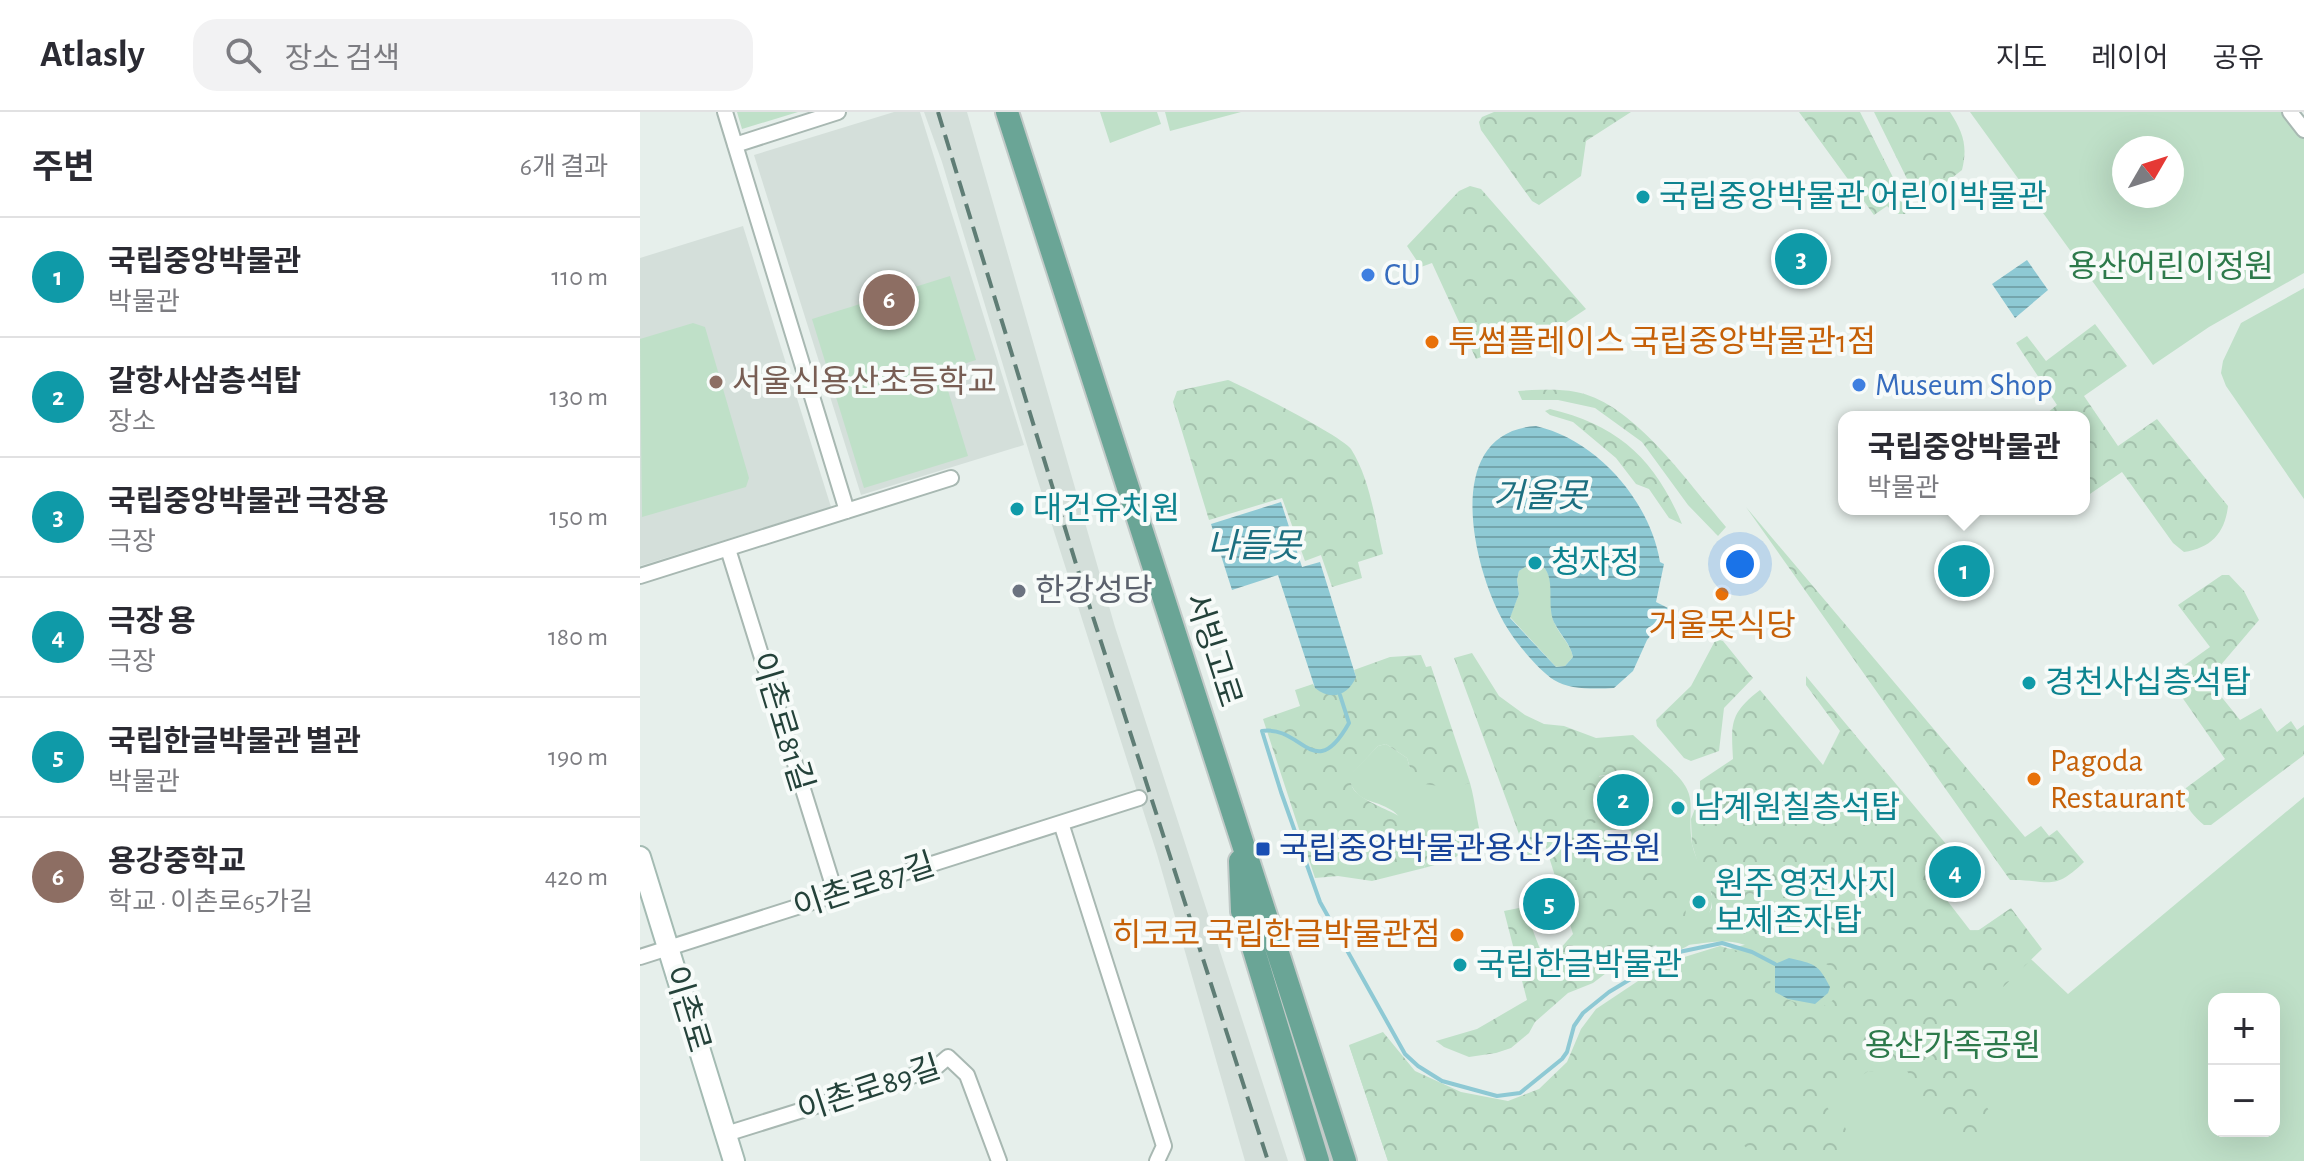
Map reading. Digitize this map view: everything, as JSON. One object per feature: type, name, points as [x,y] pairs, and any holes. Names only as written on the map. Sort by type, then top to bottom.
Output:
[{"type":"main road","name":"서빙고로","points":[[1007,112],[1345,1161]]},
{"type":"main road","points":[[1240,836],[1242,911],[1318,1161]]},
{"type":"street","points":[[725,112],[847,511]]},
{"type":"street","points":[[735,145],[838,112]]},
{"type":"street","points":[[2290,112],[2304,130]]},
{"type":"street","points":[[640,576],[951,478]]},
{"type":"street","name":"이촌로81길","points":[[728,549],[836,895]]},
{"type":"street","name":"이촌로87길","points":[[640,957],[1139,798]]},
{"type":"street","points":[[1061,823],[1164,1146],[1157,1161]]},
{"type":"street","name":"이촌로","points":[[640,857],[734,1161]]},
{"type":"street","name":"이촌로89길","points":[[726,1134],[934,1069],[948,1057],[967,1075],[999,1161]]},
{"type":"shaded area","points":[[894,112],[920,112],[1024,445],[861,495],[754,155]]},
{"type":"shaded area","points":[[924,112],[967,112],[1115,627],[1288,1161],[1245,1161],[1157,854]]},
{"type":"shaded area","name":"서울신용산초등학교","points":[[743,226],[831,507],[640,566],[640,258]]},
{"type":"green space","points":[[737,112],[798,112],[742,129]]},
{"type":"green space","points":[[1100,112],[1157,112],[1161,124],[1110,143]]},
{"type":"green space","points":[[1165,112],[1241,112],[1170,131]]},
{"type":"green space","points":[[1494,112],[1631,112],[1586,141],[1581,176],[1539,205],[1532,201],[1481,130],[1479,122],[1482,117]]},
{"type":"green space","points":[[1799,112],[1860,112],[1909,209],[1905,214],[1896,214],[1887,206],[1874,215]]},
{"type":"green space","points":[[1874,112],[1950,112],[1963,140],[1962,170],[1921,202]]},
{"type":"green space","name":"용산어린이정원","points":[[1970,112],[2288,112],[2304,133],[2304,273],[2209,327],[2153,365]]},
{"type":"green space","points":[[1470,186],[1481,189],[1586,309],[1559,327],[1476,359],[1432,263],[1421,267],[1407,246],[1459,191]]},
{"type":"green space","points":[[950,276],[976,360],[942,371],[968,456],[864,488],[812,319]]},
{"type":"green space","points":[[2304,288],[2304,499],[2226,386],[2221,373],[2223,361],[2241,323]]},
{"type":"green space","points":[[693,323],[705,327],[749,478],[746,487],[642,517],[640,339]]},
{"type":"green space","points":[[2095,324],[2127,366],[2084,396],[2118,446],[2157,419],[2228,506],[2224,524],[2215,538],[2202,547],[2184,552],[2173,543],[2122,472],[2090,494],[2090,411],[2050,411],[2057,405],[2016,343],[2027,336],[2046,361]]},
{"type":"green space","points":[[1228,380],[1313,424],[1351,449],[1367,486],[1383,554],[1358,562],[1362,578],[1332,587],[1321,555],[1305,561],[1282,498],[1209,520],[1173,402],[1177,391]]},
{"type":"green space","points":[[1518,391],[1576,392],[1618,411],[1658,447],[1726,527],[1718,536],[1688,505],[1642,442],[1595,408],[1558,400],[1522,400]]},
{"type":"green space","points":[[1550,409],[1596,425],[1631,448],[1660,481],[1682,524],[1669,518],[1649,489],[1636,484],[1616,458],[1573,422],[1545,411]]},
{"type":"green space","points":[[1746,507],[2025,837],[2041,826],[2049,836],[2057,830],[2084,862],[2057,881],[2010,880]]},
{"type":"green space","points":[[1532,562],[1547,571],[1550,579],[1552,616],[1573,657],[1565,666],[1556,667],[1510,617],[1519,594],[1519,571]]},
{"type":"green space","points":[[2222,575],[2229,575],[2244,591],[2259,620],[2208,680],[2240,720],[2261,708],[2277,732],[2291,721],[2297,730],[2304,725],[2304,755],[2211,825],[2204,825],[2187,804],[2186,788],[2225,759],[2168,677],[2210,647],[2178,605]]},
{"type":"green space","points":[[1716,639],[1723,641],[1753,678],[1724,708],[1719,751],[1691,761],[1684,758],[1657,726],[1656,720],[1691,686]]},
{"type":"green space","points":[[1472,653],[1499,696],[1525,715],[1544,724],[1564,726],[1596,738],[1633,735],[1673,771],[1650,789],[1641,786],[1627,772],[1599,776],[1602,819],[1583,829],[1592,844],[1611,838],[1618,842],[1637,869],[1667,873],[1678,886],[1686,904],[1685,927],[1678,937],[1630,955],[1593,983],[1568,993],[1511,1048],[1469,1057],[1436,1041],[1477,1029],[1527,1000],[1504,911],[1524,907],[1546,965],[1573,934],[1545,844],[1529,861],[1454,658]]},
{"type":"green space","points":[[1421,655],[1426,667],[1431,666],[1470,783],[1453,788],[1410,782],[1407,758],[1386,744],[1378,746],[1349,777],[1352,786],[1367,800],[1418,828],[1428,852],[1424,868],[1372,881],[1338,876],[1315,878],[1263,719],[1300,706],[1295,690],[1356,677],[1354,670],[1390,657]]},
{"type":"green space","points":[[1806,676],[1966,868],[1939,890],[1973,934],[2011,908],[2042,949],[1992,998],[1983,998],[1948,1011],[1939,1026],[1943,1044],[1993,1116],[1987,1128],[1974,1138],[1955,1141],[1944,1132],[1907,1071],[1868,1071],[1826,1104],[1846,1129],[1847,1161],[1755,1161],[1756,1158],[1730,1131],[1720,1139],[1715,1156],[1710,1159],[1692,1150],[1681,1161],[1388,1161],[1349,1045],[1383,1032],[1415,1071],[1461,1092],[1508,1101],[1539,1089],[1567,1062],[1581,1029],[1596,1009],[1665,963],[1720,946],[1748,954],[1772,967],[1770,985],[1777,996],[1817,1010],[1831,1002],[1844,988],[1838,971],[1795,954],[1775,961],[1733,942],[1688,945],[1712,908],[1712,894],[1692,844],[1691,819],[1700,796],[1700,781],[1733,759],[1734,720],[1743,705],[1760,690],[1823,765],[1840,731],[1806,685]]},
{"type":"green space","points":[[1386,744],[1407,758],[1410,768],[1464,784],[1470,783],[1483,841],[1449,861],[1424,868],[1428,859],[1402,820],[1393,811],[1361,797],[1348,777],[1378,746]]},
{"type":"green space","points":[[1667,766],[1689,793],[1692,844],[1712,902],[1705,922],[1693,941],[1660,956],[1653,936],[1587,851],[1565,782]]},
{"type":"green space","name":"용산가족공원","points":[[2304,797],[2304,1161],[1388,1161],[1349,1045],[1385,1096],[1529,1109],[1667,967],[1793,931],[2000,930],[2068,994]]},
{"type":"water","points":[[2027,260],[2048,290],[2015,318],[1992,284]]},
{"type":"water","name":"거울못","points":[[1536,426],[1580,445],[1617,476],[1645,517],[1660,562],[1664,564],[1656,602],[1672,610],[1647,640],[1633,671],[1614,688],[1575,687],[1547,675],[1512,635],[1491,595],[1481,566],[1472,504],[1476,475],[1487,451],[1506,434]],"holes":[[[1533,562],[1542,566],[1549,579],[1552,616],[1573,657],[1565,666],[1556,667],[1510,618],[1519,594],[1519,571]]]},
{"type":"water","name":"나들못","points":[[1281,502],[1302,567],[1320,562],[1356,677],[1348,689],[1338,694],[1327,694],[1315,688],[1278,575],[1232,590],[1211,524]]},
{"type":"water","points":[[1789,958],[1814,966],[1826,979],[1830,987],[1828,993],[1815,1004],[1788,999],[1775,992],[1775,964]]},
{"type":"waterway","points":[[1340,695],[1349,723],[1337,741],[1326,750],[1308,748],[1276,731],[1262,731],[1320,902],[1405,1054],[1442,1081],[1497,1096],[1520,1093],[1562,1059],[1574,1026],[1583,1013],[1609,992],[1679,952],[1722,943],[1752,952],[1775,964]]},
{"type":"railway","points":[[938,112],[1076,564],[1268,1161]]},
{"type":"place","name":"국립중앙박물관 어린이박물관","points":[[1643,197]]},
{"type":"place","name":"국립중앙박물관 극장용","points":[[1801,259]]},
{"type":"place","name":"CU","points":[[1368,275]]},
{"type":"place","name":"용강중학교","points":[[889,300]]},
{"type":"place","name":"투썸플레이스 국립중앙박물관1점","points":[[1432,342]]},
{"type":"place","name":"서울신용산초등학교","points":[[716,382]]},
{"type":"place","name":"Museum Shop","points":[[1859,385]]},
{"type":"place","name":"대건유치원","points":[[1017,509]]},
{"type":"place","name":"청자정","points":[[1535,563]]},
{"type":"place","name":"국립중앙박물관","points":[[1964,571]]},
{"type":"place","name":"한강성당","points":[[1019,591]]},
{"type":"place","name":"거울못식당","points":[[1722,594]]},
{"type":"place","name":"경천사십층석탑","points":[[2029,683]]},
{"type":"place","name":"Pagoda Restaurant","points":[[2034,779]]},
{"type":"place","name":"갈항사삼층석탑","points":[[1623,800]]},
{"type":"place","name":"남계원칠층석탑","points":[[1678,808]]},
{"type":"place","name":"국립중앙박물관용산가족공원","points":[[1263,849]]},
{"type":"place","name":"극장 용","points":[[1955,872]]},
{"type":"place","name":"원주 영전사지 보제존자탑","points":[[1699,902]]},
{"type":"place","name":"국립한글박물관 별관","points":[[1549,904]]},
{"type":"place","name":"히코코 국립한글박물관점","points":[[1457,935]]},
{"type":"place","name":"국립한글박물관","points":[[1460,965]]}]
